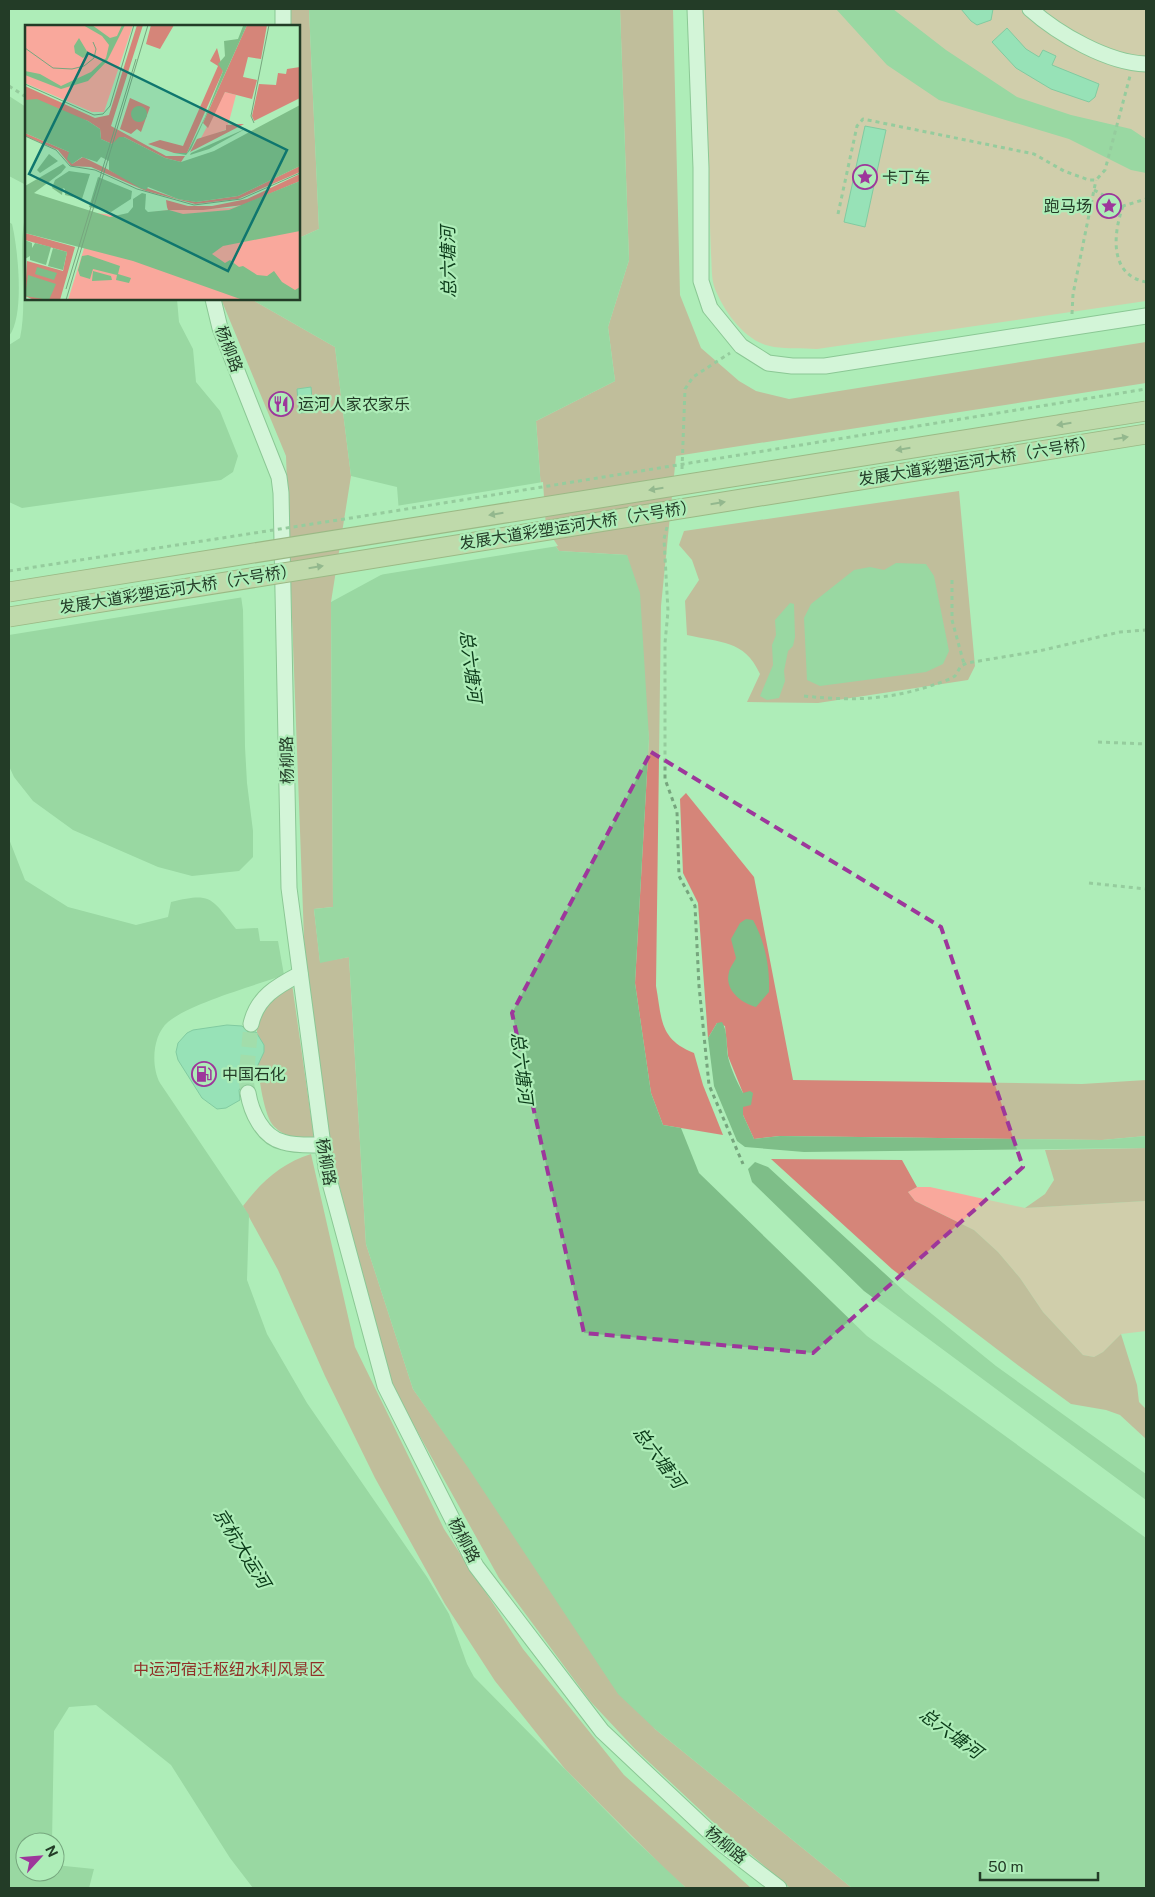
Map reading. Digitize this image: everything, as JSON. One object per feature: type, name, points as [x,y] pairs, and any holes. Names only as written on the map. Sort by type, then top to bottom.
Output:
[{"type":"main road","name":"发展大道彩塑运河大桥（六号桥）","points":[[9,592],[1146,411]]},
{"type":"main road","name":"发展大道彩塑运河大桥（六号桥）","points":[[9,616],[1146,434]]},
{"type":"street","points":[[283,9],[283,25]]},
{"type":"street","points":[[695,9],[701,168],[701,281],[710,308],[741,346],[768,362],[792,366],[825,366],[1146,316]]},
{"type":"street","points":[[1030,9],[1066,36],[1111,57],[1140,63]]},
{"type":"street","name":"杨柳路","points":[[212,300],[220,328],[279,477],[282,493],[289,888],[326,1168],[385,1386],[476,1566],[602,1731],[722,1844],[779,1888]]},
{"type":"street","points":[[251,1024],[257,1006],[267,994],[300,974]]},
{"type":"street","points":[[248,1092],[250,1106],[263,1128],[280,1142],[323,1145]]},
{"type":"path","points":[[838,214],[857,126],[863,118],[1034,154],[1064,171],[1090,180],[1096,180],[1102,176],[1118,123],[1140,63]]},
{"type":"path","points":[[9,86],[25,96]]},
{"type":"path","points":[[1073,327],[1072,294],[1096,180]]},
{"type":"path","points":[[1094,190],[1123,206],[1146,199]]},
{"type":"path","points":[[1123,206],[1116,240],[1122,269],[1129,276],[1146,282]]},
{"type":"path","points":[[682,470],[685,390],[693,377],[741,346]]},
{"type":"path","points":[[9,571],[351,518],[1146,389]]},
{"type":"path","points":[[667,525],[664,540],[668,611],[665,643],[665,779],[677,812],[679,876],[695,906],[698,986],[709,1085],[743,1164]]},
{"type":"path","points":[[952,580],[952,620],[964,664]]},
{"type":"path","points":[[804,696],[872,698],[897,696],[950,679],[964,664],[1039,651],[1106,634],[1146,630]]},
{"type":"path","points":[[1098,742],[1146,744]]},
{"type":"path","points":[[1089,883],[1146,889]]},
{"type":"highlighted area","points":[[651,752],[941,927],[1023,1167],[813,1353],[584,1333],[512,1013]]},
{"type":"shaded area","points":[[287,9],[309,9],[319,229],[300,238],[300,25],[288,25]]},
{"type":"shaded area","points":[[620,9],[673,9],[680,295],[701,348],[739,381],[756,391],[789,399],[1146,342],[1146,383],[676,456],[661,606],[656,986],[664,1027],[674,1041],[694,1053],[703,1085],[723,1135],[663,1125],[651,1093],[635,983],[649,738],[627,555],[559,551],[544,529],[536,421],[615,381],[608,327],[629,260]]},
{"type":"shaded area","points":[[702,9],[1146,9],[1146,301],[817,349],[774,347],[754,340],[738,326],[724,308],[713,281]]},
{"type":"shaded area","points":[[221,300],[253,300],[335,347],[351,476],[331,602],[333,907],[314,909],[320,962],[349,957],[366,1244],[413,1389],[655,1729],[852,1888],[790,1888],[712,1821],[635,1749],[590,1701],[499,1578],[393,1388],[357,1265],[332,1152],[305,965],[286,456]]},
{"type":"shaded area","points":[[959,491],[975,666],[968,680],[818,703],[747,702],[760,674],[746,654],[730,644],[687,635],[685,601],[699,580],[692,560],[679,545],[684,531]]},
{"type":"shaded area","points":[[686,793],[754,877],[793,1080],[1082,1084],[1146,1080],[1146,1136],[1102,1140],[780,1136],[754,1139],[743,1115],[743,1093],[728,1056],[725,1026],[717,1023],[708,1038],[698,903],[683,873],[680,799]]},
{"type":"shaded area","points":[[292,984],[314,1138],[286,1135],[276,1129],[268,1115],[264,1102],[258,1069],[257,1035],[261,1012],[279,993]]},
{"type":"shaded area","points":[[1146,1148],[1146,1201],[1025,1208],[1045,1194],[1054,1180],[1045,1150]]},
{"type":"shaded area","points":[[311,1154],[355,1347],[444,1529],[523,1649],[624,1775],[751,1888],[686,1888],[669,1873],[565,1769],[495,1681],[445,1604],[375,1478],[325,1376],[278,1270],[243,1206],[273,1174],[300,1158]]},
{"type":"shaded area","points":[[771,1159],[902,1160],[917,1187],[908,1192],[915,1201],[974,1230],[998,1252],[1020,1278],[1043,1312],[1083,1355],[1094,1357],[1103,1352],[1121,1334],[1137,1385],[1139,1402],[1146,1409],[1146,1439],[1120,1415],[1106,1410],[1071,1404],[1019,1366],[892,1269]]},
{"type":"shaded area","points":[[917,1187],[930,1187],[1025,1208],[1146,1201],[1146,1331],[1121,1334],[1103,1352],[1094,1357],[1083,1355],[1043,1312],[1020,1278],[998,1252],[974,1230],[915,1201],[908,1192]]},
{"type":"water","name":"总六塘河","points":[[309,9],[620,9],[629,260],[608,327],[615,381],[536,421],[544,529],[559,551],[627,555],[640,593],[649,738],[635,983],[651,1093],[663,1125],[681,1128],[699,1173],[867,1336],[1146,1538],[1146,1888],[852,1888],[655,1729],[618,1694],[469,1469],[413,1389],[366,1244],[349,957],[320,963],[314,909],[333,907],[331,602],[403,563],[397,487],[351,476],[335,347],[253,300],[300,300],[300,238],[319,229]]},
{"type":"water","points":[[836,9],[893,9],[946,50],[1017,97],[1071,115],[1131,129],[1146,139],[1146,173],[1131,170],[1069,139],[939,100],[887,65]]},
{"type":"water","points":[[9,96],[25,106],[25,184],[9,176]]},
{"type":"water","points":[[9,222],[12,224],[18,265],[19,298],[14,326],[9,336]]},
{"type":"water","points":[[24,222],[25,300],[177,300],[179,322],[193,349],[196,382],[220,411],[238,456],[233,472],[221,480],[22,508],[9,502],[9,345],[20,338],[22,324],[22,237]]},
{"type":"water","points":[[233,540],[243,610],[245,747],[253,831],[253,857],[239,871],[192,876],[158,867],[73,830],[33,801],[14,777],[9,766],[9,575]]},
{"type":"water","points":[[896,563],[926,564],[934,576],[949,651],[943,664],[926,672],[820,686],[807,680],[804,618],[811,604],[854,570],[870,567],[884,570]]},
{"type":"water","points":[[790,603],[794,604],[795,637],[793,646],[788,651],[784,671],[785,681],[779,698],[767,700],[760,696],[773,665],[772,645],[776,635],[775,620]]},
{"type":"water","name":"中运河宿迁枢纽水利风景区","points":[[9,839],[25,880],[68,907],[136,925],[168,917],[171,902],[203,898],[215,904],[236,929],[258,928],[260,941],[278,941],[284,975],[207,1002],[178,1015],[168,1022],[159,1035],[154,1060],[160,1083],[249,1215],[247,1280],[267,1334],[307,1403],[427,1577],[449,1614],[467,1664],[474,1677],[632,1837],[686,1888],[253,1888],[230,1858],[171,1765],[96,1705],[69,1707],[54,1731],[52,1832],[15,1832],[15,1882],[65,1882],[65,1866],[94,1869],[89,1888],[9,1888]]},
{"type":"water","points":[[746,919],[753,920],[757,928],[764,946],[769,973],[769,992],[756,1007],[735,995],[731,990],[728,979],[736,958],[731,939],[740,923]]},
{"type":"water","points":[[722,1022],[726,1034],[728,1057],[734,1075],[743,1093],[750,1091],[753,1093],[751,1105],[743,1107],[743,1115],[754,1139],[780,1136],[1102,1140],[1146,1136],[1146,1148],[804,1152],[745,1147],[737,1141],[714,1086],[708,1038],[717,1023]]},
{"type":"water","points":[[755,1162],[768,1167],[906,1293],[996,1366],[1146,1474],[1146,1500],[864,1291],[752,1182],[748,1169]]},
{"type":"pier","points":[[543,482],[546,528],[558,546],[373,576],[401,561],[396,506]]},
{"type":"pier","points":[[233,537],[244,597],[9,635],[9,572]]},
{"type":"building","points":[[961,9],[993,9],[991,20],[977,25]]},
{"type":"building","points":[[1007,28],[1026,49],[1039,57],[1043,50],[1056,56],[1052,65],[1099,84],[1095,97],[1089,102],[1051,89],[1016,68],[992,42]]},
{"type":"building","points":[[865,126],[886,130],[865,227],[844,222]]},
{"type":"building","points":[[311,387],[313,412],[299,413],[297,389]]},
{"type":"building","points":[[227,1025],[242,1026],[249,1033],[256,1032],[264,1045],[264,1052],[249,1084],[242,1086],[239,1090],[240,1100],[226,1108],[217,1109],[202,1098],[178,1060],[176,1052],[178,1043],[187,1033],[193,1030]]},
{"type":"tunnel","points":[[248,1093],[246,1079],[251,1024]]},
{"type":"place","name":"卡丁车","points":[[865,177]]},
{"type":"place","name":"跑马场","points":[[1109,206]]},
{"type":"place","name":"运河人家农家乐","points":[[281,404]]},
{"type":"place","name":"中国石化","points":[[204,1074]]},
{"type":"water label","name":"京杭大运河","points":[[242,1548]]}]
